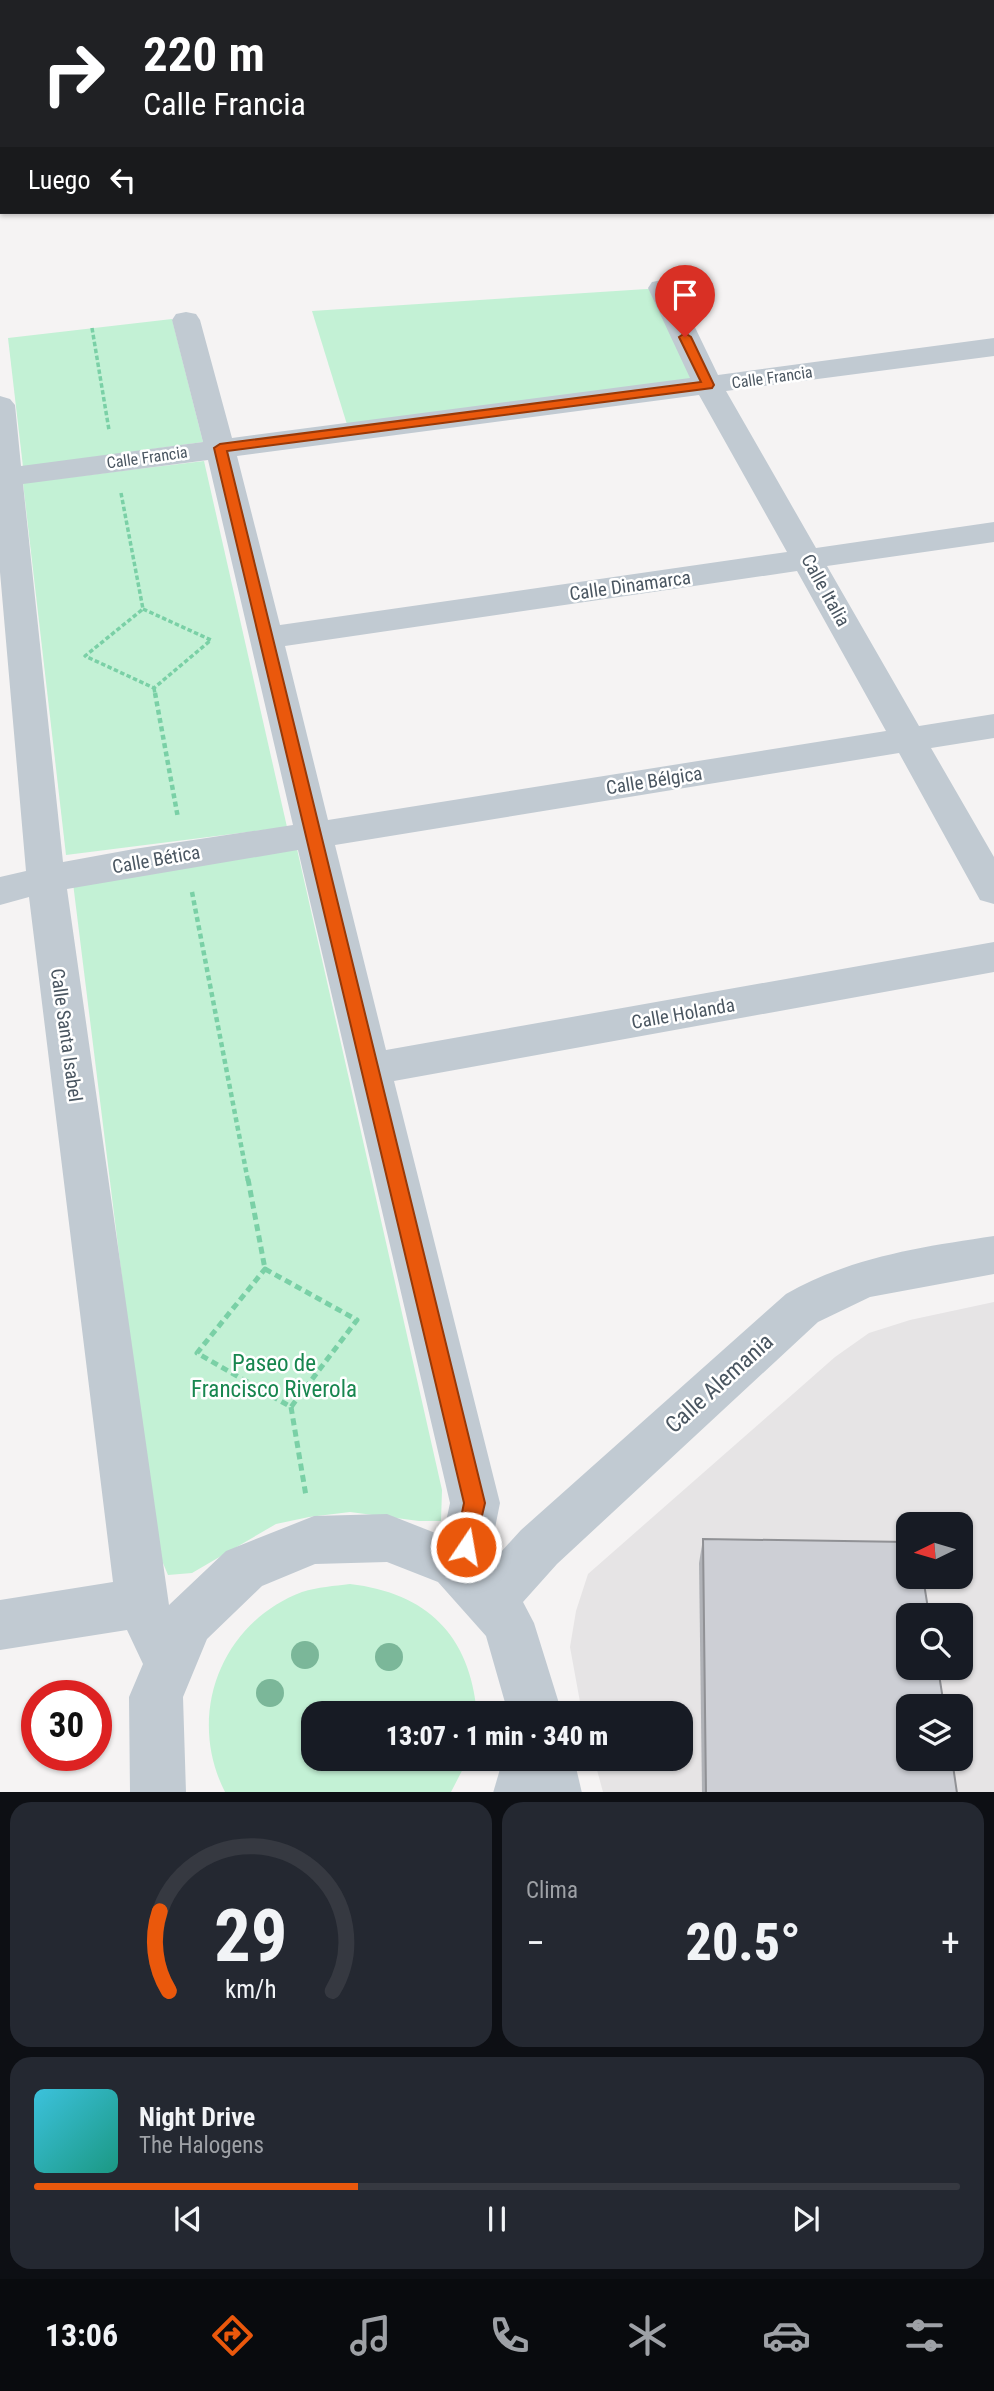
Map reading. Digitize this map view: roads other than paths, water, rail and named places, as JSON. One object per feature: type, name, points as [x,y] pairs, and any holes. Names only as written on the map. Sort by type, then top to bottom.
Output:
[{"type":"street","name":"Calle Italia","points":[[662,288],[708,385],[994,890]]},
{"type":"street","points":[[186,320],[220,448],[372,1069],[474,1503],[477,1584]]},
{"type":"street","name":"Calle Francia","points":[[4,477],[994,347]]},
{"type":"street","name":"Calle Santa Isabel","points":[[0,405],[4,477],[46,878],[141,1602],[167,1657]]},
{"type":"street","name":"Calle Dinamarca","points":[[266,638],[994,532]]},
{"type":"street","name":"Calle Bélgica","points":[[314,835],[994,726]]},
{"type":"street","name":"Calle Bética","points":[[0,891],[46,878],[184,853],[314,835]]},
{"type":"street","name":"Calle Holanda","points":[[372,1069],[994,957]]},
{"type":"street","name":"Calle Alemania","points":[[477,1584],[539,1546],[802,1308],[843,1286],[904,1270],[994,1255]]},
{"type":"street","points":[[158,1792],[153,1771],[153,1702],[167,1657],[190,1618],[221,1585],[257,1559],[277,1549],[313,1539],[340,1535],[383,1537],[424,1549],[477,1584],[505,1615],[518,1642],[533,1701]]},
{"type":"street","points":[[0,1625],[141,1602]]},
{"type":"street","points":[[520,1792],[526,1771]]},
{"type":"street","points":[[550,1771],[555,1792]]},
{"type":"park label","name":"Paseo de Francisco Riverola","points":[[274,1376]]}]
